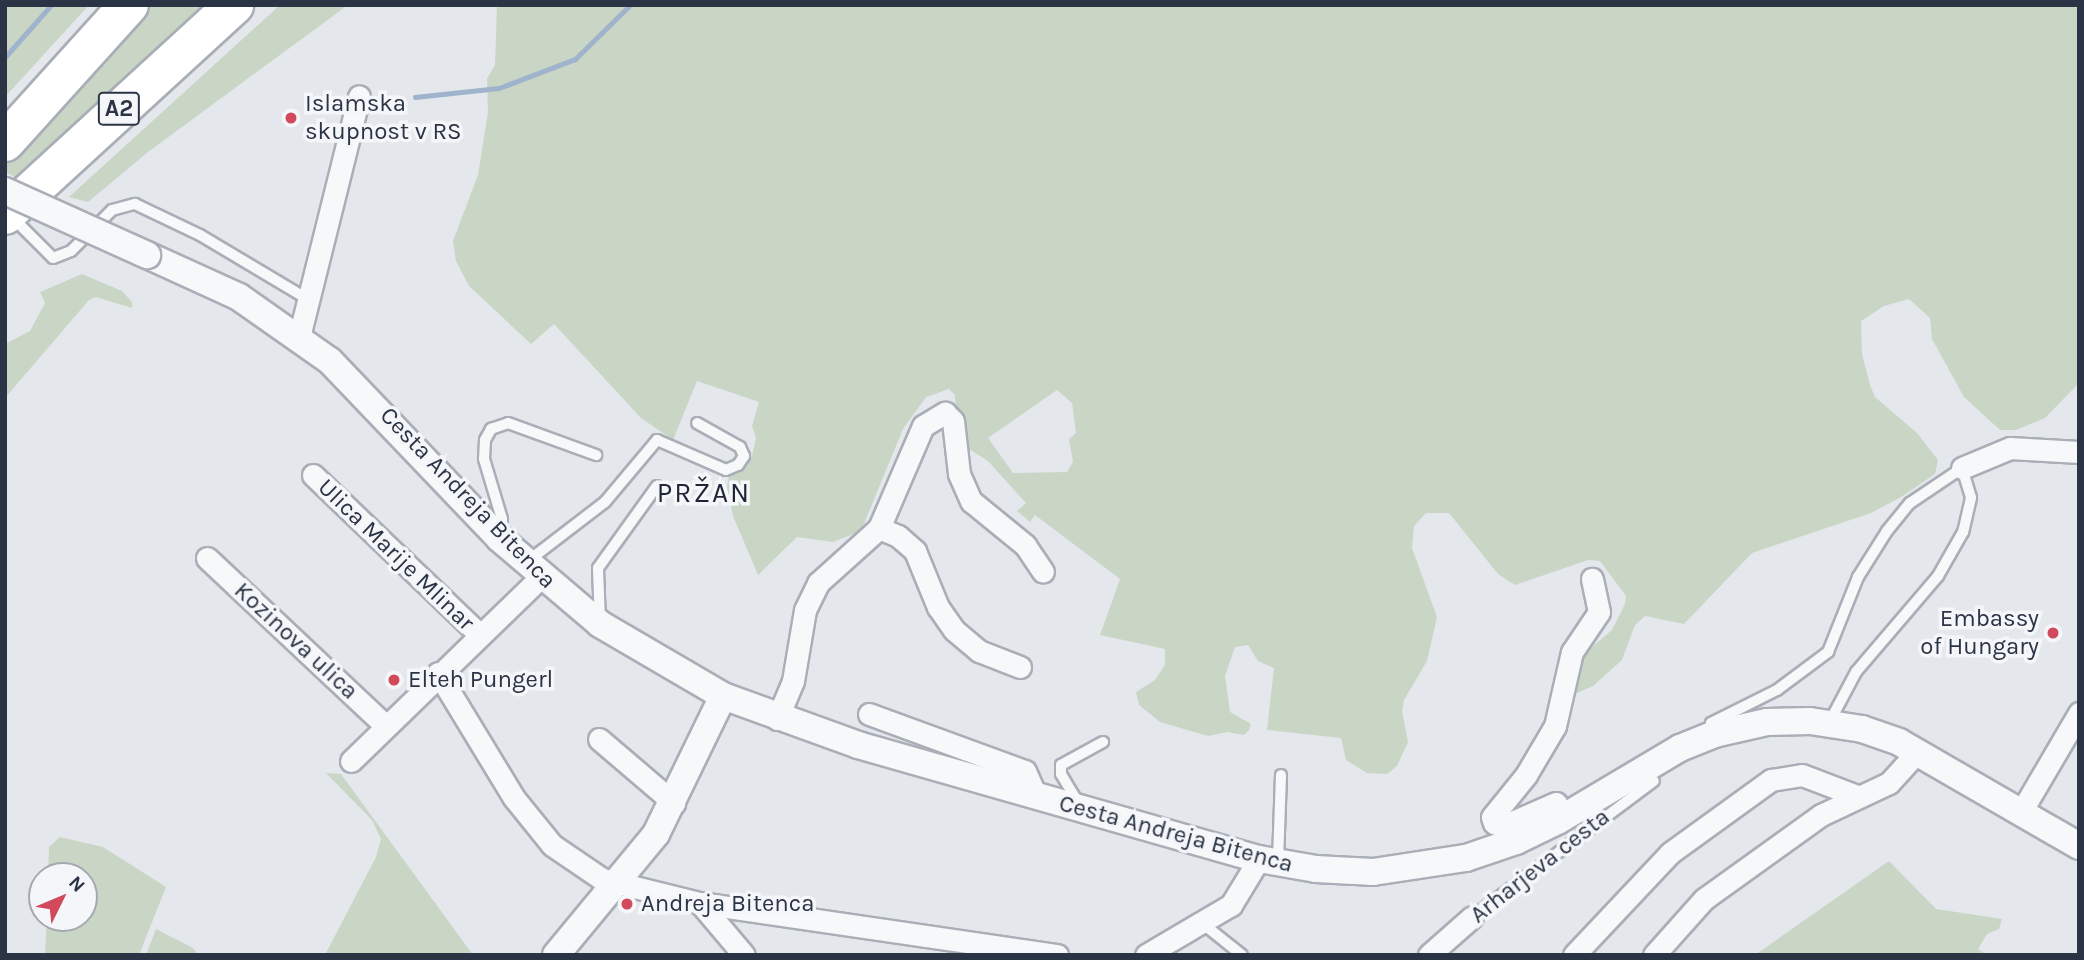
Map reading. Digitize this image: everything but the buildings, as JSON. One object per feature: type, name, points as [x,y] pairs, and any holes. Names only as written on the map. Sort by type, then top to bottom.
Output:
[{"type":"highway","name":"A2","points":[[5,142],[129,5]]},
{"type":"highway","name":"A2","points":[[6,206],[234,5]]},
{"type":"street","points":[[299,337],[359,96]]},
{"type":"street","name":"Cesta Andreja Bitenca","points":[[6,206],[147,254],[239,297],[299,337],[361,389],[499,538],[533,570],[600,624],[723,696],[778,719],[1082,810],[1268,862],[1373,872],[1433,865],[1489,851],[1559,820],[1680,748],[1714,734],[1767,722],[1829,723],[1877,734],[1918,751],[2079,846]]},
{"type":"street","points":[[778,719],[793,681],[805,610],[818,583],[879,528],[923,426],[946,413],[953,421],[959,474],[971,501],[1025,545],[1043,572]]},
{"type":"street","points":[[1962,468],[2010,448],[2079,452]]},
{"type":"street","name":"Ulica Marije Mlinar","points":[[313,475],[479,634]]},
{"type":"street","points":[[879,528],[898,536],[915,551],[938,607],[954,630],[979,651],[1020,667]]},
{"type":"street","name":"Kozinova ulica","points":[[206,558],[385,724]]},
{"type":"street","points":[[351,761],[385,724],[479,634],[533,570]]},
{"type":"street","points":[[1559,820],[1556,803],[1503,826],[1494,823],[1492,817],[1526,775],[1555,726],[1572,652],[1599,612],[1591,579]]},
{"type":"street","points":[[438,673],[514,798],[552,845],[581,869],[618,885],[700,904],[1056,955]]},
{"type":"street","points":[[560,954],[618,885],[674,803],[723,696]]},
{"type":"street","points":[[2021,812],[2079,713]]},
{"type":"street","name":"Cesta Andreja Bitenca","points":[[869,714],[1025,771],[1036,796]]},
{"type":"street","points":[[599,739],[674,803]]},
{"type":"street","points":[[1654,955],[1704,899],[1821,815],[1889,783],[1918,751]]},
{"type":"street","points":[[1574,955],[1670,853],[1771,780],[1802,775],[1857,796]]},
{"type":"street","points":[[1146,955],[1202,923],[1239,895],[1268,862]]},
{"type":"street","points":[[700,904],[744,955]]},
{"type":"street","name":"Arharjeva cesta","points":[[1429,955],[1472,917]]},
{"type":"lane","points":[[6,206],[53,258],[71,251],[111,210],[135,204],[200,235],[309,300]]},
{"type":"lane","points":[[533,570],[605,502],[657,440],[726,470],[738,465],[744,456],[740,447],[697,423]]},
{"type":"lane","points":[[499,538],[502,519],[484,459],[485,440],[491,429],[508,424],[596,455]]},
{"type":"lane","points":[[1714,734],[1711,723],[1777,690],[1828,652],[1858,577],[1887,531],[1917,497],[1962,468],[1971,498],[1958,541],[1899,627],[1856,672],[1829,723]]},
{"type":"lane","points":[[600,624],[598,568],[657,486]]},
{"type":"lane","points":[[1082,810],[1061,774],[1061,765],[1102,742]]},
{"type":"lane","points":[[1268,862],[1281,775]]},
{"type":"lane","name":"Arharjeva cesta","points":[[1472,917],[1654,781]]},
{"type":"lane","points":[[1202,923],[1242,955]]},
{"type":"green space","points":[[5,5],[89,5],[5,97]]},
{"type":"green space","points":[[146,5],[216,5],[23,181],[5,172],[5,160]]},
{"type":"green space","points":[[280,5],[348,5],[148,152],[88,202],[69,197]]},
{"type":"green space","points":[[497,5],[2079,5],[2079,383],[2045,418],[2016,430],[2000,430],[1964,397],[1932,339],[1930,318],[1909,299],[1884,306],[1861,321],[1862,354],[1870,385],[1875,397],[1917,433],[1938,460],[1935,474],[1871,513],[1752,553],[1684,624],[1645,616],[1635,625],[1622,660],[1593,686],[1577,693],[1570,691],[1572,664],[1612,630],[1625,604],[1626,596],[1600,561],[1588,560],[1515,585],[1498,574],[1449,513],[1426,513],[1414,526],[1412,548],[1437,617],[1427,661],[1404,700],[1402,711],[1408,742],[1397,766],[1387,774],[1367,773],[1346,760],[1341,738],[1267,730],[1274,668],[1258,661],[1248,645],[1235,647],[1225,676],[1230,712],[1251,724],[1244,735],[1227,732],[1208,736],[1160,722],[1139,705],[1136,692],[1155,680],[1165,665],[1165,649],[1100,635],[1120,579],[1035,515],[1030,522],[1017,511],[1026,503],[988,461],[958,442],[955,395],[949,389],[926,397],[903,429],[861,531],[833,542],[797,537],[758,575],[733,516],[727,487],[730,470],[747,465],[752,456],[756,438],[752,426],[759,402],[697,381],[673,440],[641,418],[554,324],[531,344],[469,286],[456,261],[453,241],[478,175],[488,112],[487,79],[495,65]],"holes":[[[1057,390],[1072,403],[1076,433],[1069,439],[1073,462],[1067,472],[1013,473],[988,438]]]},
{"type":"green space","points":[[82,274],[122,291],[132,302],[132,308],[96,297],[89,300],[5,398],[5,344],[30,331],[45,303],[40,292]]},
{"type":"green space","points":[[326,773],[341,774],[473,955],[325,955],[376,857],[381,839],[372,820]]},
{"type":"green space","points":[[60,837],[103,847],[166,887],[139,955],[45,955],[46,932],[98,932],[98,862],[48,862],[49,847]]},
{"type":"green space","points":[[1889,861],[1936,909],[2002,919],[1999,929],[1987,934],[1978,949],[1987,955],[1755,955]]},
{"type":"green space","points":[[156,929],[193,948],[198,955],[146,955]]},
{"type":"waterway","points":[[5,57],[51,5]]},
{"type":"waterway","points":[[415,97],[499,88],[575,59],[630,5]]},
{"type":"place","name":"Islamska skupnost v RS","points":[[291,118]]},
{"type":"place","name":"Embassy of Hungary","points":[[2053,633]]},
{"type":"place","name":"Elteh Pungerl","points":[[394,680]]},
{"type":"place","name":"Andreja Bitenca","points":[[627,904]]},
{"type":"district","name":"PRŽAN","points":[[704,493]]}]
